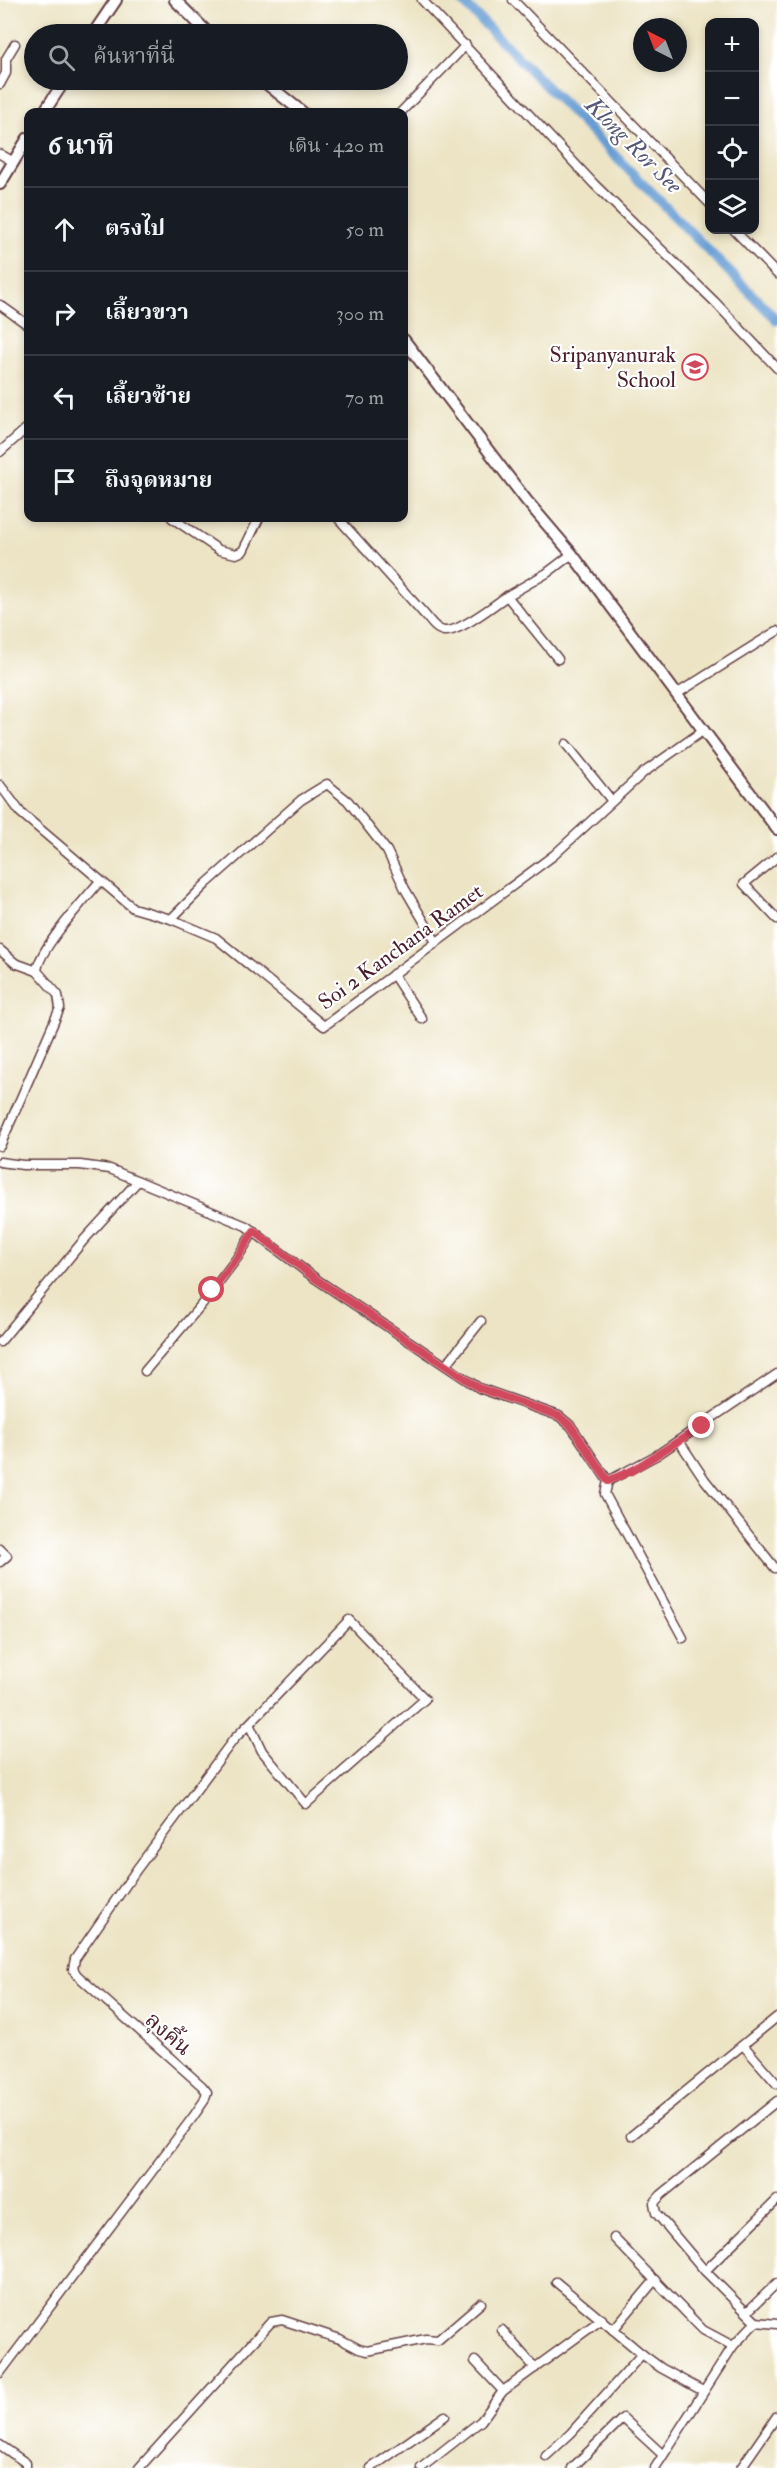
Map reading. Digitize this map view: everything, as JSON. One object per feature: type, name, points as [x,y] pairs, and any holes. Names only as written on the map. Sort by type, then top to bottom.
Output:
[{"type":"street","points":[[100,24],[116,0]]},
{"type":"street","points":[[175,0],[199,24]]},
{"type":"street","points":[[422,0],[594,184],[707,294],[777,368]]},
{"type":"street","points":[[513,0],[705,199]]},
{"type":"street","points":[[0,84],[6,73],[6,59],[15,44]]},
{"type":"street","points":[[405,108],[466,45]]},
{"type":"street","points":[[47,108],[58,90]]},
{"type":"street","points":[[274,90],[297,108]]},
{"type":"street","points":[[0,184],[24,145]]},
{"type":"street","points":[[0,154],[14,162]]},
{"type":"street","points":[[738,234],[777,274]]},
{"type":"street","points":[[0,305],[24,322]]},
{"type":"street","points":[[408,345],[526,500],[572,554],[678,693],[777,829]]},
{"type":"street","points":[[0,452],[24,431]]},
{"type":"street","points":[[178,522],[219,550],[236,554],[243,551],[257,522]]},
{"type":"street","points":[[342,522],[426,616],[440,630],[447,632],[460,627],[547,573],[572,554]]},
{"type":"street","points":[[507,596],[558,658]]},
{"type":"street","points":[[678,693],[777,631]]},
{"type":"street","name":"Soi 2 Kanchana Ramet","points":[[0,785],[21,813],[133,909],[171,919],[216,938],[324,1026],[554,855],[642,773],[704,730]]},
{"type":"street","points":[[566,744],[612,801]]},
{"type":"street","points":[[171,919],[206,884],[301,800],[327,784],[348,801],[382,843],[405,889],[436,942]]},
{"type":"street","points":[[777,857],[744,884],[777,919]]},
{"type":"street","points":[[37,971],[39,961],[55,937],[100,880]]},
{"type":"street","points":[[0,950],[19,965],[37,971],[58,995],[60,1008],[0,1146]]},
{"type":"street","points":[[393,974],[422,1019]]},
{"type":"street","points":[[1,1160],[22,1165],[110,1169],[214,1211],[254,1231],[316,1279],[479,1388],[559,1416],[571,1426],[608,1481],[605,1494],[683,1638]]},
{"type":"street","points":[[0,1342],[83,1241],[138,1181]]},
{"type":"street","points":[[145,1371],[228,1270],[254,1231]]},
{"type":"street","points":[[446,1365],[481,1321]]},
{"type":"street","points":[[608,1481],[633,1470],[679,1441],[777,1374]]},
{"type":"street","points":[[679,1441],[705,1480],[775,1568]]},
{"type":"street","points":[[0,1549],[7,1556],[0,1562]]},
{"type":"street","name":"ลุงคิ้น","points":[[0,2373],[186,2126],[207,2092],[77,1975],[73,1966],[75,1959],[201,1781],[249,1724],[349,1620],[424,1699],[306,1804],[262,1751],[249,1724]]},
{"type":"street","points":[[631,2136],[777,2017]]},
{"type":"street","points":[[743,2044],[777,2084]]},
{"type":"street","points":[[777,2101],[654,2203],[656,2213],[705,2271],[756,2322],[777,2324]]},
{"type":"street","points":[[705,2271],[777,2200]]},
{"type":"street","points":[[614,2238],[703,2330],[733,2346]]},
{"type":"street","points":[[613,2330],[655,2280]]},
{"type":"street","points":[[556,2282],[642,2355],[703,2391]]},
{"type":"street","points":[[747,2312],[777,2283]]},
{"type":"street","points":[[139,2468],[271,2322],[282,2320],[340,2339],[359,2349],[371,2351],[426,2339],[438,2340],[481,2303]]},
{"type":"street","points":[[421,2468],[481,2421],[503,2391],[602,2319]]},
{"type":"street","points":[[655,2468],[733,2346],[756,2322]]},
{"type":"street","points":[[502,2330],[535,2368]]},
{"type":"street","points":[[546,2456],[571,2433],[642,2355]]},
{"type":"street","points":[[475,2361],[503,2391]]},
{"type":"street","points":[[371,2468],[445,2416]]},
{"type":"street","points":[[741,2468],[777,2416]]},
{"type":"street","points":[[573,2468],[623,2418],[663,2455]]},
{"type":"street","points":[[0,2445],[26,2463],[26,2468]]},
{"type":"waterway","name":"Klong Ror See","points":[[461,0],[777,320]]},
{"type":"place","name":"Sripanyanurak School","points":[[695,367]]},
{"type":"route","points":[[212,1290],[237,1258],[254,1231],[299,1268],[388,1325],[479,1388],[549,1410],[567,1421],[608,1481],[633,1470],[702,1426]]}]
